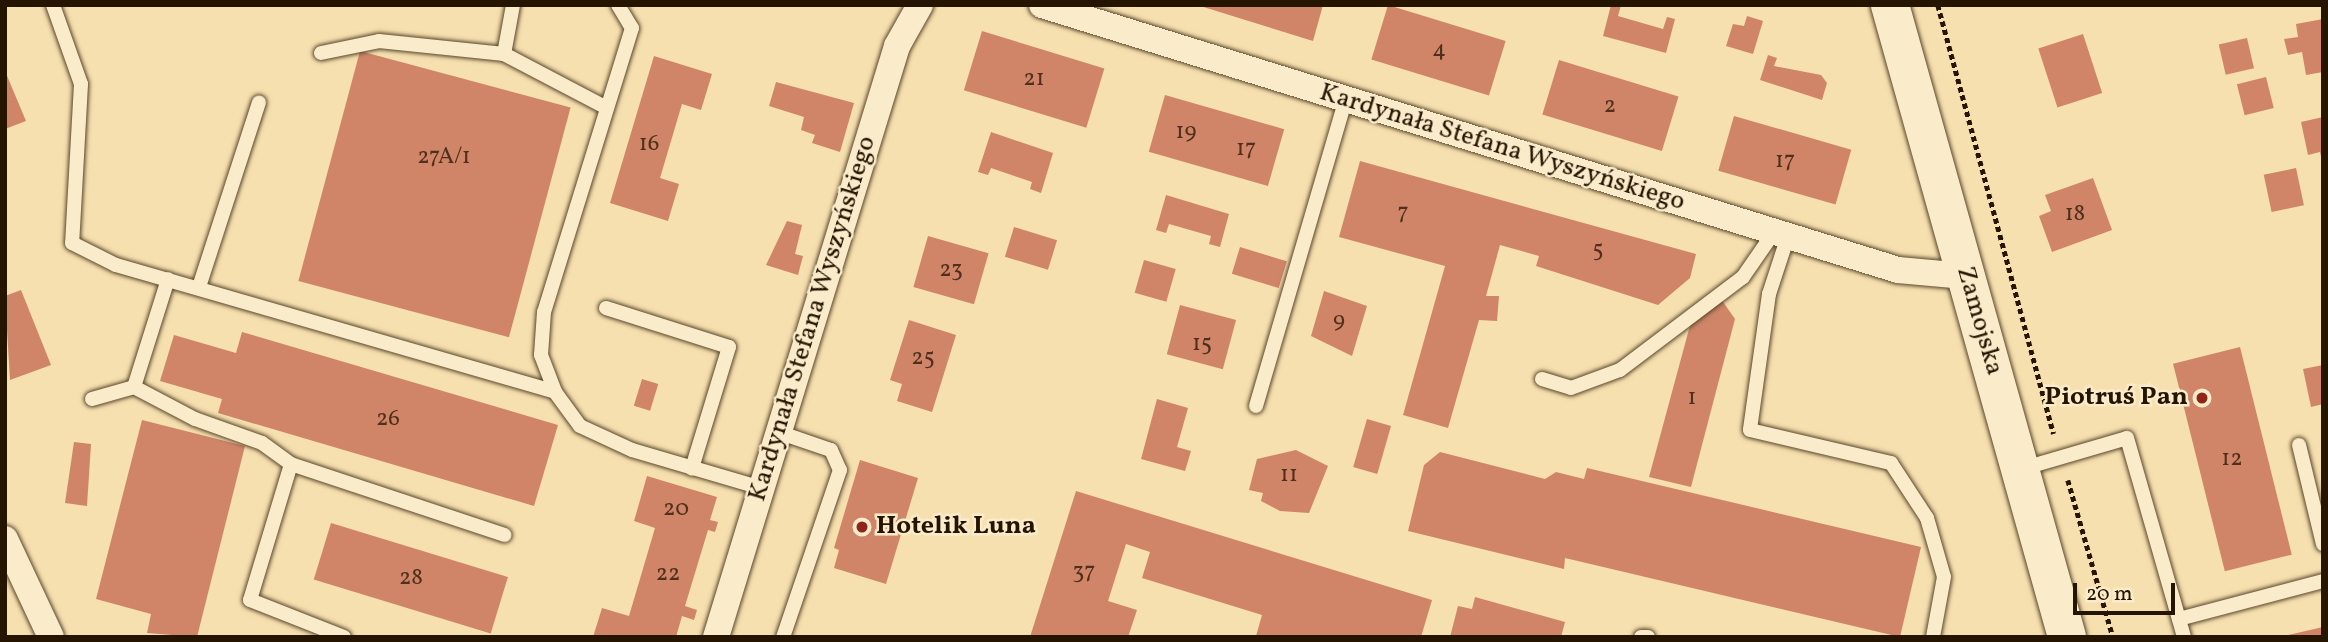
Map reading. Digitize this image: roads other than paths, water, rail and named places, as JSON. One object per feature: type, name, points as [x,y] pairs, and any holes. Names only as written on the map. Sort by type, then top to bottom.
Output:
[{"type":"street","name":"Kardynała Stefana Wyszyńskiego","points":[[716,637],[897,46],[920,5]]},
{"type":"street","name":"Kardynała Stefana Wyszyńskiego","points":[[1042,5],[1898,270],[1965,276]]},
{"type":"street","name":"Zamojska","points":[[1889,5],[2067,637]]},
{"type":"street","points":[[5,539],[51,637]]},
{"type":"lane","points":[[53,5],[81,84],[72,243],[116,265],[200,287],[555,392]]},
{"type":"lane","points":[[504,54],[513,5]]},
{"type":"lane","points":[[618,5],[632,28],[544,312],[541,355],[555,392],[580,426],[692,468],[761,488]]},
{"type":"lane","points":[[321,52],[379,41],[504,54],[607,108]]},
{"type":"lane","points":[[1256,406],[1346,99]]},
{"type":"lane","points":[[200,287],[259,102]]},
{"type":"lane","points":[[1542,379],[1571,388],[1619,370],[1743,277],[1781,234]]},
{"type":"lane","points":[[1781,234],[1769,294],[1750,430],[1891,463],[1927,519],[1944,577],[1933,637]]},
{"type":"lane","points":[[134,387],[168,278]]},
{"type":"lane","points":[[606,308],[729,347],[692,468]]},
{"type":"lane","points":[[92,399],[134,387],[195,419],[262,443],[291,464],[504,535]]},
{"type":"lane","points":[[778,432],[831,450],[840,470],[783,637]]},
{"type":"lane","points":[[2021,469],[2127,438],[2185,637]]},
{"type":"lane","points":[[2299,444],[2323,544]]},
{"type":"lane","points":[[291,464],[250,600],[344,637]]},
{"type":"lane","points":[[2179,619],[2323,581]]},
{"type":"lane","points":[[1641,637],[1648,637]]},
{"type":"place","name":"Piotruś Pan","points":[[2202,398]]},
{"type":"place","name":"Hotelik Luna","points":[[862,527]]}]
